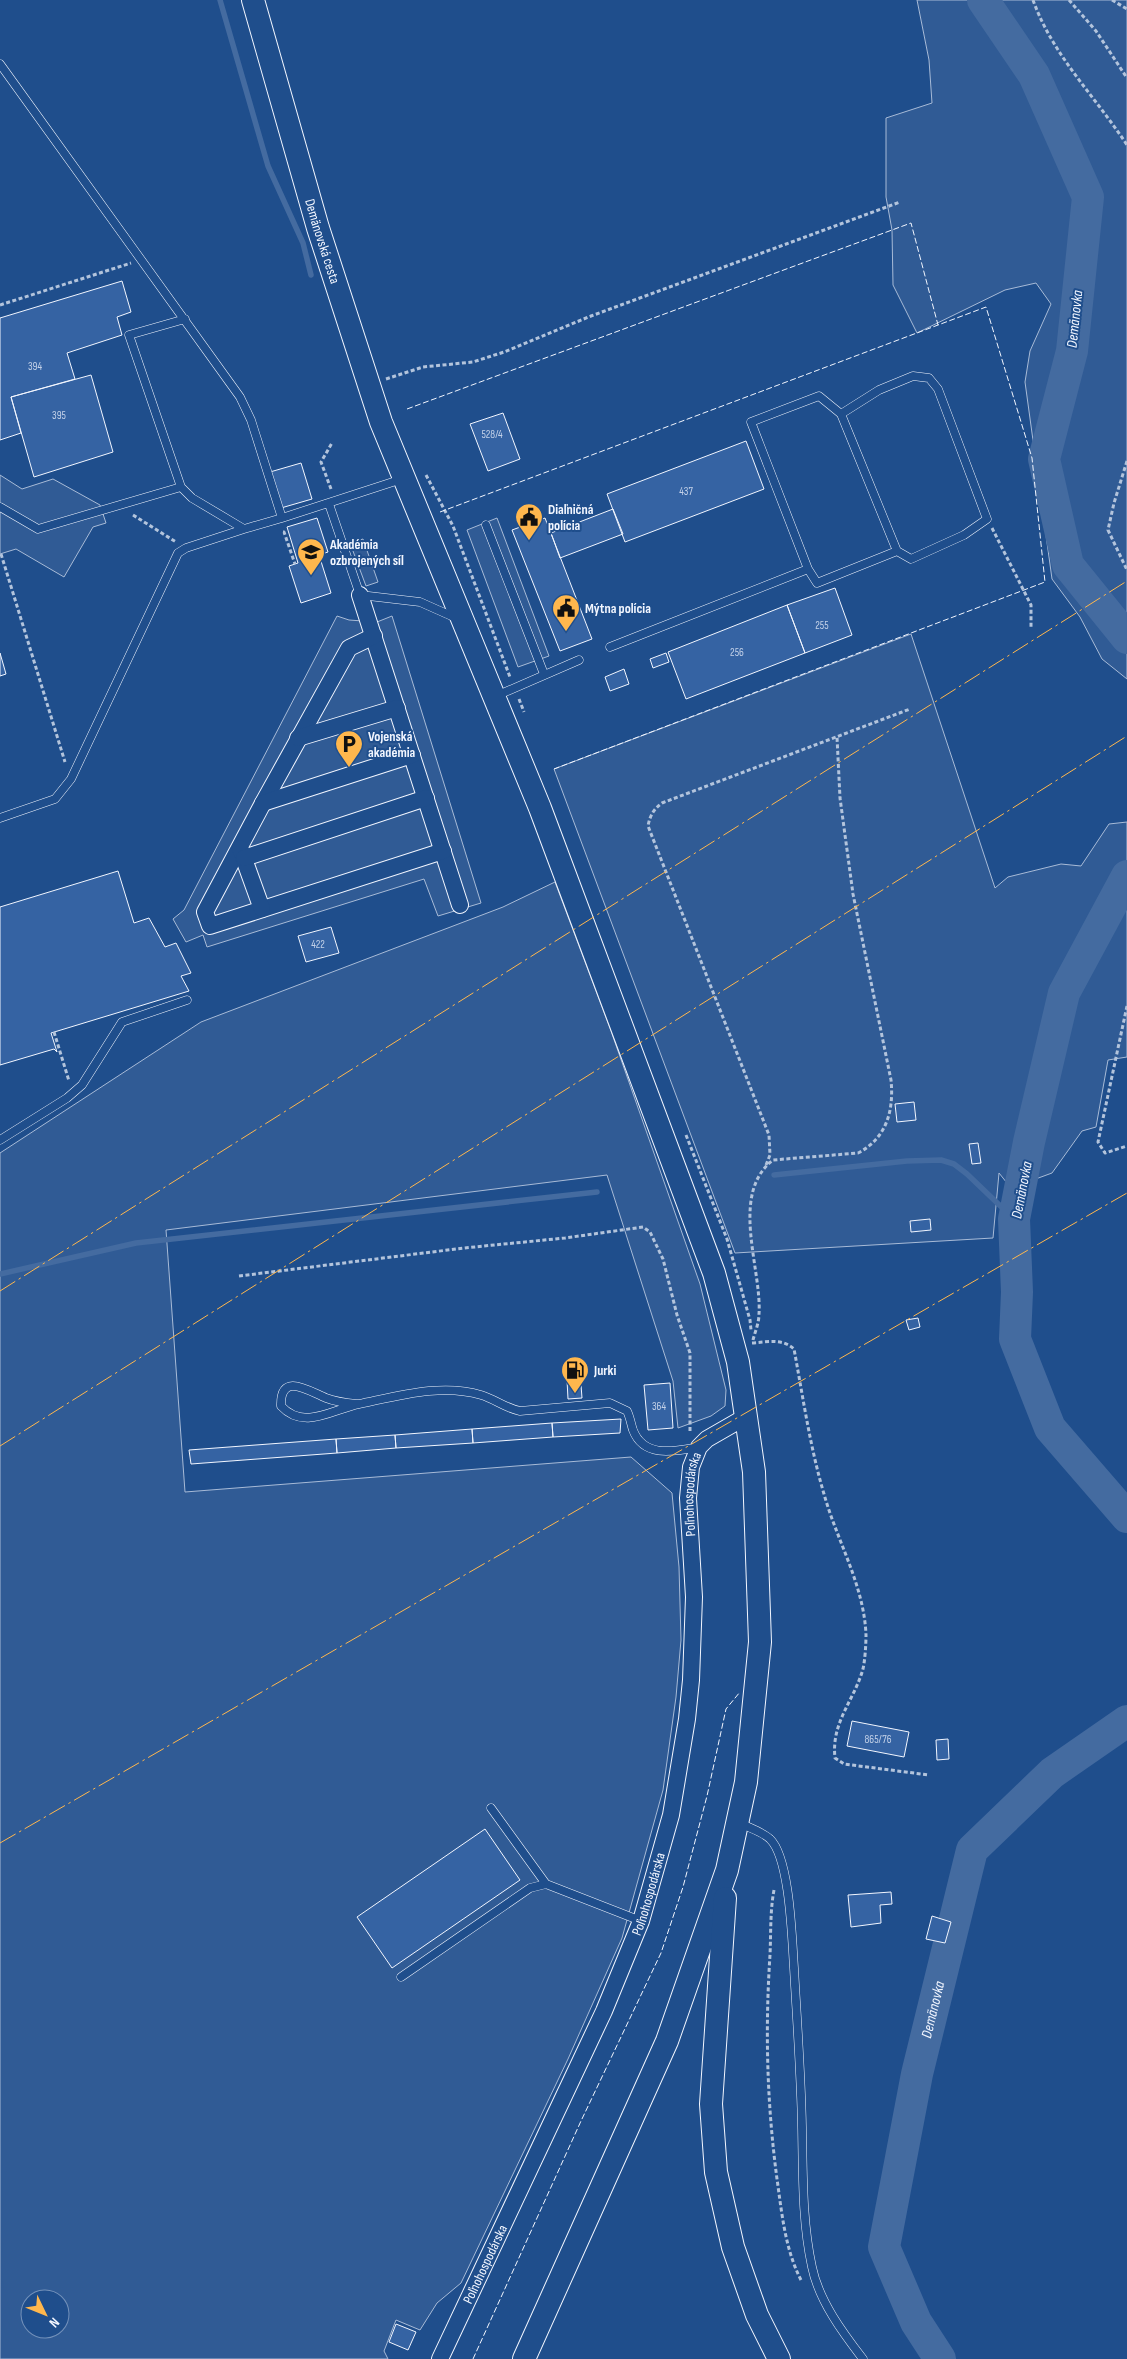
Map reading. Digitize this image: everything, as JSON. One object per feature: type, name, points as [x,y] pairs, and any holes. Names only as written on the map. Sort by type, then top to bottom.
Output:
[{"type":"main road","name":"Demänovská cesta","points":[[253,0],[318,228],[370,386],[404,478],[540,808],[714,1273],[743,1344],[747,1416],[758,1525],[760,1642],[751,1739],[738,1823],[727,1870]]},
{"type":"main road","points":[[524,2359],[667,2041],[727,1870]]},
{"type":"main road","points":[[727,1870],[710,2104],[716,2172],[733,2247],[758,2315],[779,2359]]},
{"type":"street","points":[[360,595],[460,905]]},
{"type":"street","points":[[374,636],[349,648],[263,803],[242,853],[205,912],[210,926],[443,851]]},
{"type":"street","points":[[298,738],[397,708]]},
{"type":"street","points":[[263,803],[412,755]]},
{"type":"street","points":[[242,853],[426,798]]},
{"type":"street","points":[[242,853],[262,910]]},
{"type":"street","name":"Poľnohospodárska","points":[[440,2359],[604,2011],[641,1921],[671,1815],[687,1719],[691,1680],[694,1597],[688,1498],[694,1447],[747,1416]]},
{"type":"lane","points":[[0,64],[185,319],[246,407],[282,518]]},
{"type":"lane","points":[[185,319],[128,335],[181,486],[192,498],[244,530]]},
{"type":"lane","points":[[841,414],[879,390],[913,376],[929,378],[938,389],[986,519],[964,535],[910,558],[897,551],[841,414],[819,396],[752,422],[808,569],[818,583],[897,551]]},
{"type":"lane","points":[[0,818],[55,799],[71,779],[174,560],[186,548],[332,503],[404,478]]},
{"type":"lane","points":[[0,507],[38,529],[181,486]]},
{"type":"lane","points":[[332,503],[360,595],[420,602],[463,620]]},
{"type":"lane","points":[[486,526],[544,674]]},
{"type":"lane","points":[[610,648],[808,569]]},
{"type":"lane","points":[[494,696],[579,660]]},
{"type":"lane","points":[[0,1140],[73,1093],[82,1085],[122,1022],[187,1000]]},
{"type":"lane","points":[[357,1404],[339,1403],[300,1386],[292,1386],[284,1390],[281,1398],[281,1406],[287,1412],[296,1417],[308,1419],[357,1404],[431,1390],[480,1394],[508,1408],[520,1410],[610,1403],[627,1411],[633,1430],[638,1439],[647,1448],[659,1451],[694,1447]]},
{"type":"lane","points":[[491,1808],[546,1884],[641,1921]]},
{"type":"lane","points":[[738,1823],[770,1838],[777,1850],[784,1873],[791,1921],[800,2069],[806,2234],[812,2268],[820,2292],[847,2337],[863,2359]]},
{"type":"lane","points":[[401,1977],[530,1888],[546,1884]]},
{"type":"path","points":[[1033,0],[1050,40],[1074,76],[1127,145]]},
{"type":"path","points":[[1069,0],[1096,31],[1127,78]]},
{"type":"path","points":[[1112,0],[1127,9]]},
{"type":"path","points":[[370,386],[423,367],[473,362],[504,352],[591,316],[900,202]]},
{"type":"path","points":[[0,305],[141,260]]},
{"type":"path","points":[[332,443],[322,462],[332,503]]},
{"type":"path","points":[[1127,461],[1108,530],[1127,570]]},
{"type":"path","points":[[119,506],[186,548]]},
{"type":"path","points":[[986,519],[1031,605],[1031,628]]},
{"type":"path","points":[[276,534],[284,532],[295,564]]},
{"type":"path","points":[[1,554],[71,779]]},
{"type":"path","points":[[743,1344],[760,1315],[750,1208],[753,1192],[770,1156],[769,1135],[648,826],[654,809],[662,803],[910,709]]},
{"type":"path","points":[[766,1166],[773,1160],[858,1153],[867,1148],[885,1127],[893,1098],[891,1080],[854,902],[840,798],[837,737]]},
{"type":"path","points":[[1127,1006],[1098,1142],[1105,1153],[1127,1146]]},
{"type":"path","points":[[54,1032],[73,1093]]},
{"type":"path","points":[[239,1276],[464,1248],[565,1238],[643,1227],[650,1232],[663,1259],[677,1315],[690,1353],[694,1447]]},
{"type":"path","points":[[743,1344],[779,1341],[787,1342],[794,1349],[811,1441],[824,1494],[852,1572],[862,1610],[866,1635],[863,1669],[843,1712],[833,1743],[835,1758],[844,1764],[929,1775]]},
{"type":"path","points":[[784,1873],[775,1883],[773,1898],[766,2007],[768,2087],[770,2123],[784,2232],[794,2265],[806,2289]]},
{"type":"shaded area","points":[[917,0],[1127,0],[1127,679],[1102,659],[1080,617],[1052,579],[1025,382],[1030,351],[1051,304],[1036,283],[1005,290],[917,333],[893,285],[892,230],[886,197],[886,118],[932,103],[929,60]]},
{"type":"shaded area","points":[[0,475],[22,489],[53,479],[100,505],[106,523],[93,527],[64,577],[16,549],[0,554]]},
{"type":"shaded area","points":[[497,518],[549,656],[518,667],[467,530]]},
{"type":"shaded area","points":[[363,539],[378,582],[366,586],[350,543]]},
{"type":"shaded area","name":"Vojenská akadémia","points":[[337,616],[349,620],[377,622],[392,616],[481,903],[438,916],[424,879],[207,947],[203,935],[186,942],[173,919],[184,910]]},
{"type":"shaded area","points":[[911,634],[995,888],[1008,877],[1061,864],[1081,866],[1109,824],[1127,822],[1127,1057],[1108,1060],[1096,1127],[1082,1131],[1052,1173],[1011,1188],[999,1173],[993,1238],[735,1253],[554,769]]},
{"type":"shaded area","points":[[555,882],[611,1031],[700,1284],[726,1390],[725,1406],[711,1416],[678,1428],[673,1381],[607,1175],[166,1230],[185,1492],[631,1457],[672,1493],[679,1567],[681,1640],[676,1697],[663,1790],[622,1938],[568,2059],[461,2283],[437,2303],[420,2330],[396,2320],[384,2351],[388,2359],[0,2359],[0,1153],[201,1022],[503,907]]},
{"type":"building","points":[[122,281],[131,312],[117,317],[122,335],[67,353],[75,379],[11,397],[21,433],[0,440],[0,318]]},
{"type":"building","points":[[91,375],[113,452],[34,477],[11,397]]},
{"type":"building","points":[[503,413],[520,459],[488,471],[470,424]]},
{"type":"building","points":[[746,441],[764,489],[625,542],[607,494]]},
{"type":"building","points":[[301,463],[312,499],[281,508],[270,472]]},
{"type":"building","points":[[613,509],[623,534],[560,558],[551,533]]},
{"type":"building","points":[[317,518],[328,552],[319,555],[331,593],[301,603],[289,566],[298,563],[287,527]]},
{"type":"building","points":[[545,518],[592,639],[560,651],[512,530]]},
{"type":"building","points":[[835,588],[852,635],[805,653],[787,605]]},
{"type":"building","points":[[787,605],[805,653],[686,699],[668,652]]},
{"type":"building","points":[[0,653],[6,674],[0,676]]},
{"type":"building","points":[[666,653],[669,662],[653,668],[650,659]]},
{"type":"building","points":[[624,669],[629,684],[610,691],[605,677]]},
{"type":"building","points":[[118,871],[134,923],[149,918],[165,947],[176,943],[191,973],[181,976],[189,991],[51,1033],[57,1052],[54,1049],[0,1065],[0,907]]},
{"type":"building","points":[[331,927],[339,953],[306,962],[298,936]]},
{"type":"building","points":[[914,1102],[916,1120],[897,1122],[895,1104]]},
{"type":"building","points":[[978,1143],[981,1163],[972,1164],[969,1144]]},
{"type":"building","points":[[930,1219],[931,1230],[911,1232],[910,1221]]},
{"type":"building","points":[[918,1318],[920,1327],[909,1330],[906,1320]]},
{"type":"building","points":[[567,1380],[575,1380],[575,1385],[581,1385],[582,1398],[568,1399]]},
{"type":"building","points":[[670,1383],[673,1428],[648,1430],[644,1385]]},
{"type":"building","points":[[621,1419],[620,1433],[553,1437],[552,1423]]},
{"type":"building","points":[[552,1423],[553,1437],[473,1443],[472,1429]]},
{"type":"building","points":[[472,1429],[473,1443],[396,1448],[395,1435]]},
{"type":"building","points":[[395,1435],[396,1448],[337,1453],[336,1439]]},
{"type":"building","points":[[336,1439],[337,1453],[191,1464],[189,1450]]},
{"type":"building","points":[[852,1721],[909,1732],[904,1757],[847,1746]]},
{"type":"building","points":[[948,1739],[949,1759],[937,1760],[936,1740]]},
{"type":"building","points":[[485,1829],[520,1880],[392,1968],[357,1917]]},
{"type":"building","points":[[891,1892],[892,1904],[880,1905],[881,1923],[851,1927],[848,1895]]},
{"type":"building","points":[[932,1916],[951,1922],[945,1943],[926,1939]]},
{"type":"building","points":[[396,2324],[416,2332],[408,2350],[389,2342]]},
{"type":"waterway","points":[[220,0],[268,166],[303,243],[311,275]]},
{"type":"waterway","name":"Demänovka","points":[[983,0],[1034,75],[1088,197],[1072,351],[1044,459],[1068,565],[1127,638]]},
{"type":"waterway","name":"Demänovka","points":[[1127,876],[1064,993],[1029,1142],[1014,1219],[1017,1292],[1015,1339],[1050,1428],[1127,1517]]},
{"type":"waterway","points":[[774,1175],[907,1161],[941,1160],[954,1164],[967,1174],[1014,1219]]},
{"type":"waterway","points":[[0,1274],[136,1243],[597,1192]]},
{"type":"waterway","name":"Demänovka","points":[[940,2359],[916,2322],[884,2247],[917,2074],[972,1850],[1052,1773],[1127,1721]]},
{"type":"fence","points":[[407,409],[911,223],[938,325]]},
{"type":"fence","points":[[440,512],[986,307],[1032,458],[1045,582],[554,769]]},
{"type":"fence","points":[[473,2359],[581,2121],[661,1953],[683,1887],[707,1796],[726,1709],[740,1692]]},
{"type":"power","points":[[0,1291],[1127,581]]},
{"type":"power","points":[[0,1446],[1127,736]]},
{"type":"power","points":[[0,1843],[1127,1193]]},
{"type":"place","name":"Diaľničná polícia","points":[[529,541]]},
{"type":"place","name":"Akadémia ozbrojených síl","points":[[311,576]]},
{"type":"place","name":"Mýtna polícia","points":[[566,632]]},
{"type":"place","name":"Vojenská akadémia","points":[[349,768]]},
{"type":"place","name":"Jurki","points":[[575,1394]]}]
